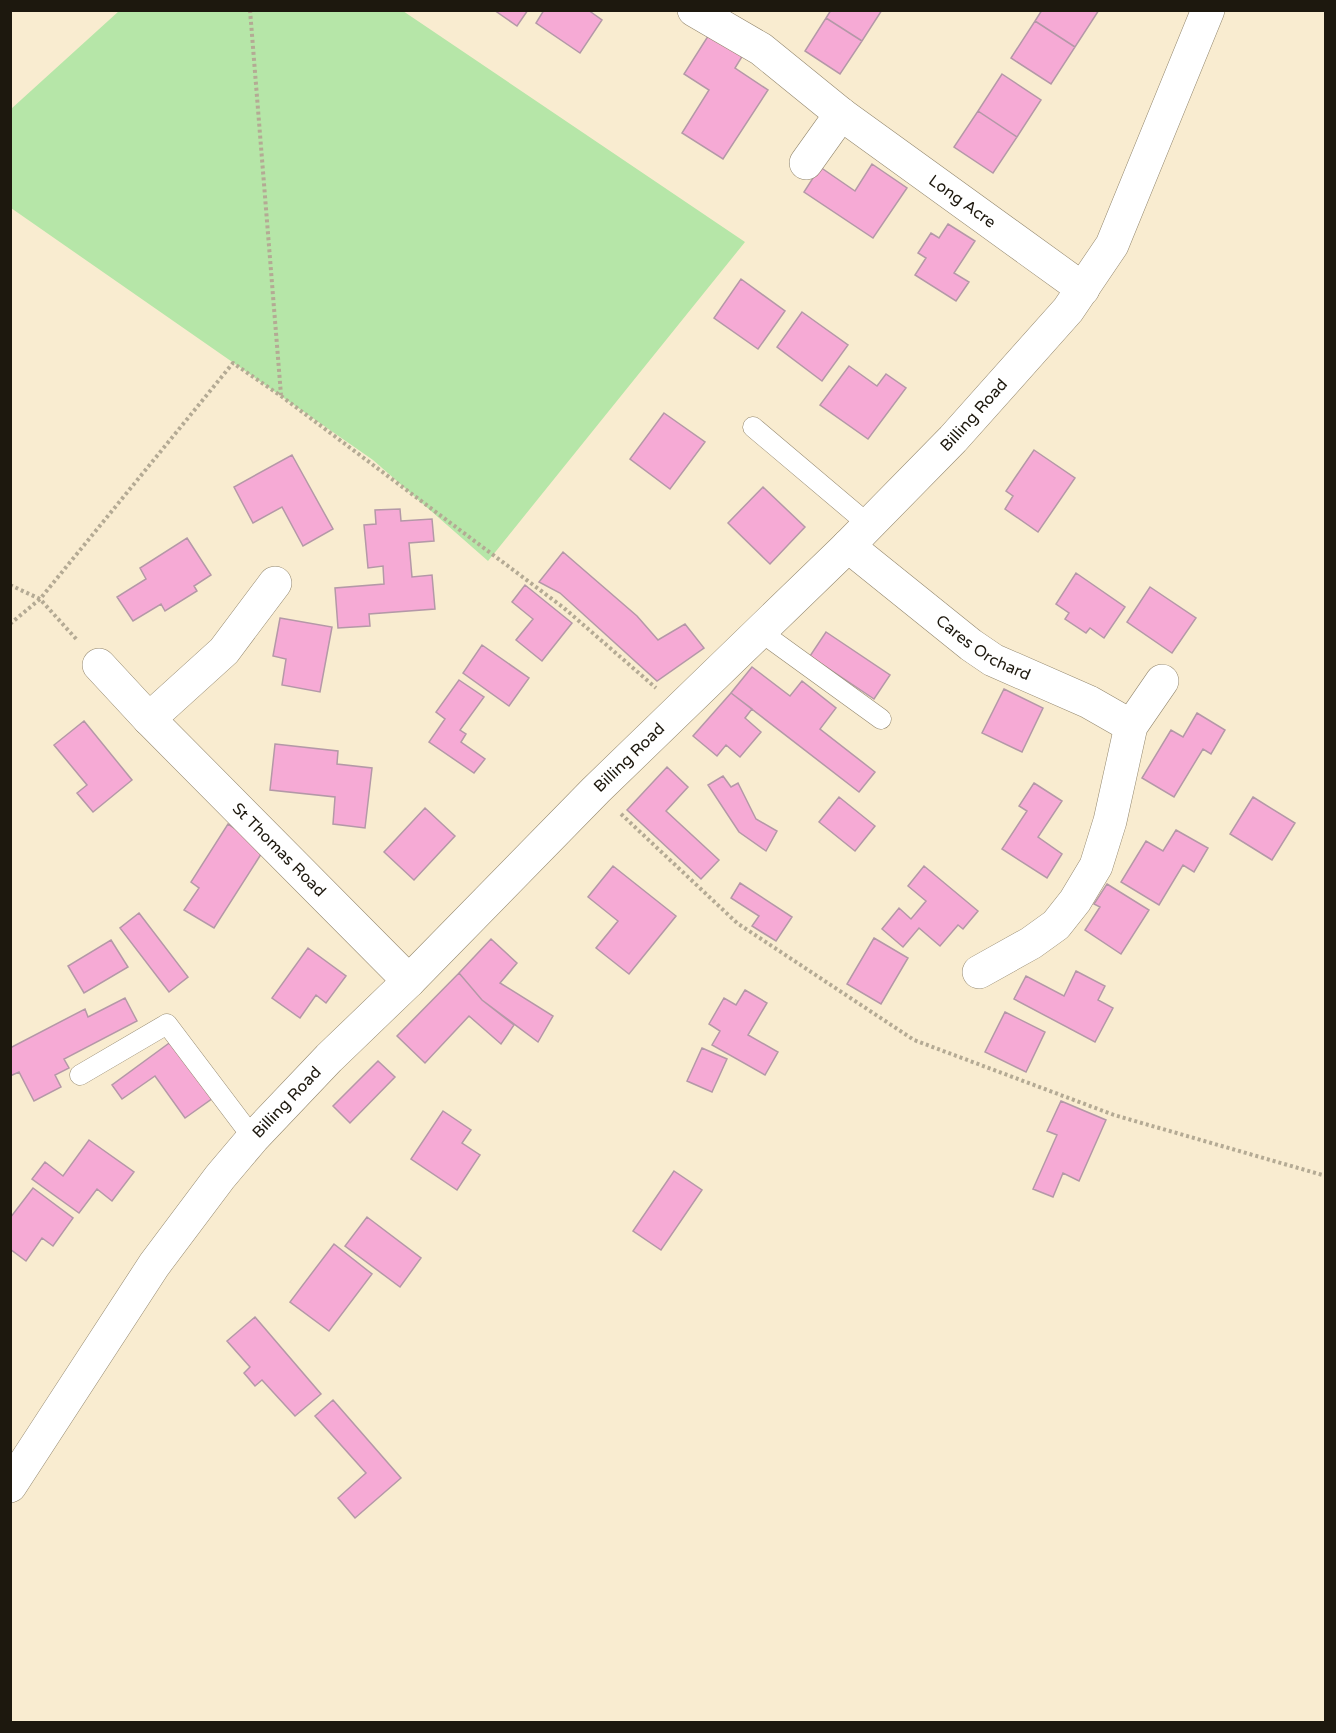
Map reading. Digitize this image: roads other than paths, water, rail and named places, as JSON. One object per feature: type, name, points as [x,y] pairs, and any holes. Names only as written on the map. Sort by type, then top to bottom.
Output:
[{"type":"street","name":"Long Acre","points":[[694,10],[761,49],[841,114],[1083,289]]},
{"type":"street","name":"Billing Road","points":[[10,1486],[154,1265],[220,1177],[253,1138],[329,1058],[409,981],[596,790],[682,710],[858,536],[953,439],[1068,310],[1112,244],[1208,10]]},
{"type":"street","points":[[806,163],[841,114]]},
{"type":"street","name":"Cares Orchard","points":[[858,536],[971,645],[993,660],[1089,702],[1131,726]]},
{"type":"street","points":[[149,719],[224,651],[275,583]]},
{"type":"street","name":"St Thomas Road","points":[[99,665],[149,719],[409,981]]},
{"type":"street","points":[[979,972],[1031,943],[1056,925],[1075,901],[1096,866],[1110,821],[1131,726],[1162,681]]},
{"type":"lane","points":[[753,427],[858,536]]},
{"type":"lane","points":[[761,632],[881,719]]},
{"type":"lane","points":[[80,1076],[167,1024],[253,1138]]}]
